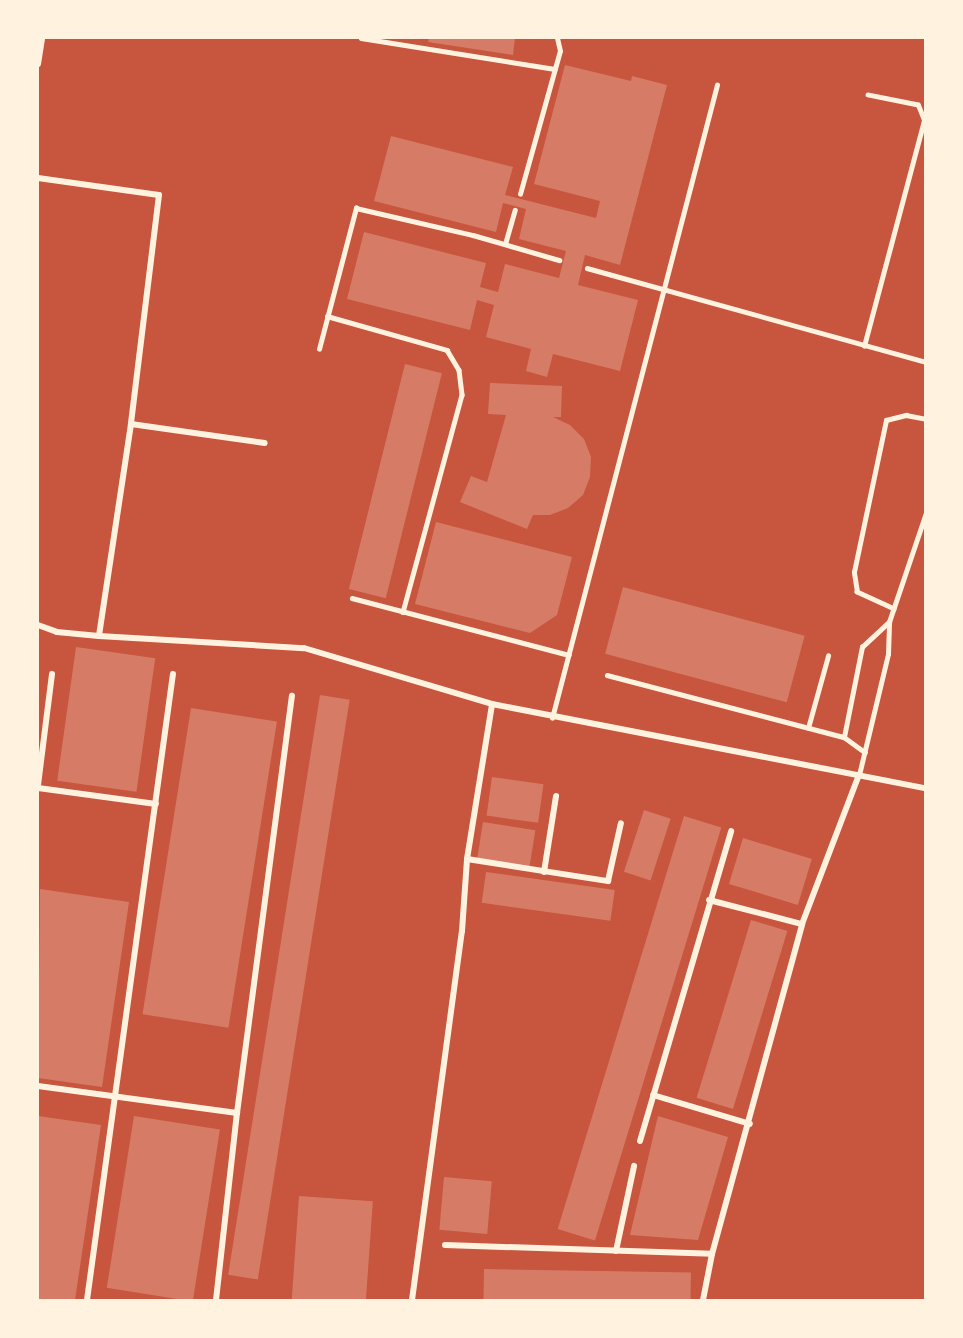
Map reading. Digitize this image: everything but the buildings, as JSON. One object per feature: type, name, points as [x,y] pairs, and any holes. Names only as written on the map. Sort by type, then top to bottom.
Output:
[{"type":"street","points":[[38,64],[42,38]]},
{"type":"street","points":[[38,178],[159,195],[131,424],[99,636]]},
{"type":"street","points":[[131,424],[265,443]]},
{"type":"street","points":[[38,625],[57,632],[99,636],[304,648],[492,704],[552,718],[926,788]]},
{"type":"street","points":[[52,674],[38,786],[156,804]]},
{"type":"street","points":[[87,1300],[173,674]]},
{"type":"street","points":[[216,1300],[237,1113],[292,696]]},
{"type":"street","points":[[412,1300],[462,931],[467,859],[492,704]]},
{"type":"street","points":[[703,1300],[712,1254],[750,1124],[802,924],[859,775]]},
{"type":"street","points":[[544,872],[556,795]]},
{"type":"street","points":[[467,859],[608,881],[621,823]]},
{"type":"street","points":[[640,1141],[731,831]]},
{"type":"street","points":[[709,900],[802,924]]},
{"type":"street","points":[[38,1086],[237,1113]]},
{"type":"street","points":[[653,1095],[750,1124]]},
{"type":"street","points":[[616,1251],[634,1166]]},
{"type":"street","points":[[445,1245],[712,1254]]},
{"type":"lane","points":[[361,38],[555,69]]},
{"type":"lane","points":[[520,194],[560,51],[557,38]]},
{"type":"lane","points":[[552,718],[717,85]]},
{"type":"lane","points":[[864,346],[924,120],[918,105],[868,95]]},
{"type":"lane","points":[[319,349],[356,208],[505,244],[559,260]]},
{"type":"lane","points":[[505,244],[515,210]]},
{"type":"lane","points":[[587,268],[926,362]]},
{"type":"lane","points":[[327,316],[447,350],[459,370],[462,396],[403,612]]},
{"type":"lane","points":[[894,609],[857,592],[854,572],[886,420],[906,415],[926,419]]},
{"type":"lane","points":[[859,775],[888,654],[889,622],[926,513]]},
{"type":"lane","points":[[352,598],[568,655]]},
{"type":"lane","points":[[844,737],[862,647],[889,622]]},
{"type":"lane","points":[[808,728],[828,656]]},
{"type":"lane","points":[[607,675],[844,737],[865,752]]}]
